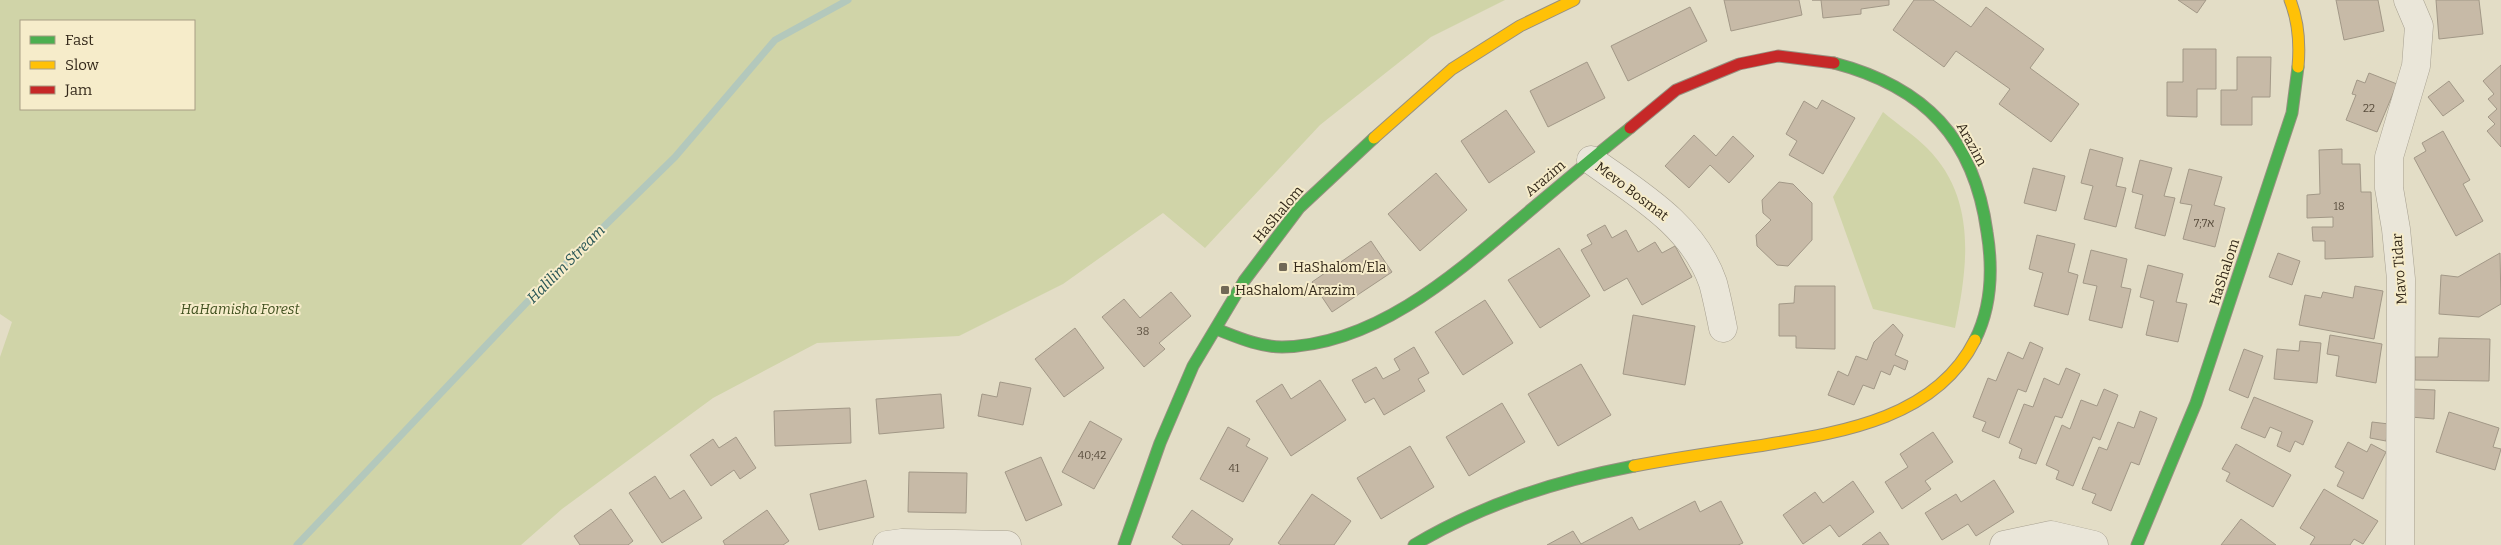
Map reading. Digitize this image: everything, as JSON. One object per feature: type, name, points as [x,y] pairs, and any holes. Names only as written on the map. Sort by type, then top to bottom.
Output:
[{"type":"street","name":"HaShalom","points":[[1124,545],[1160,443],[1192,366],[1244,281],[1299,208],[1402,112],[1452,69],[1520,26],[1574,0]]},
{"type":"street","name":"HaShalom","points":[[2137,545],[2196,403],[2292,113],[2299,55],[2295,13],[2290,0]]},
{"type":"street","name":"Mavo Tidar","points":[[2400,545],[2401,279],[2396,229],[2389,188],[2389,156],[2416,66],[2419,26],[2408,0]]},
{"type":"street","name":"Arazim","points":[[1216,329],[1256,344],[1282,347],[1317,343],[1340,337],[1368,325],[1440,283],[1676,90],[1717,70],[1764,58],[1806,58],[1849,66],[1887,82],[1918,99],[1946,126],[1967,161],[1982,198],[1989,246],[1991,284],[1987,314],[1971,348],[1946,380],[1914,402],[1875,422],[1831,434],[1632,466],[1576,478],[1507,501],[1448,525],[1414,545]]},
{"type":"street","name":"Mevo Bosmat","points":[[1591,160],[1667,215],[1697,251],[1712,283],[1723,328]]},
{"type":"street","points":[[2004,545],[2051,535],[2094,545]]},
{"type":"street","points":[[887,545],[902,543],[1006,545]]},
{"type":"green space","name":"HaHamisha Forest","points":[[0,0],[1505,0],[1431,37],[1320,125],[1205,248],[1163,213],[1063,284],[959,336],[817,343],[713,398],[562,509],[521,545],[0,545],[0,357],[12,322],[0,314]]},
{"type":"green space","points":[[1883,112],[1927,148],[1943,168],[1954,188],[1965,234],[1963,281],[1955,328],[1873,309],[1833,197]]},
{"type":"building","points":[[1724,0],[1799,0],[1802,15],[1731,31]]},
{"type":"building","points":[[1821,0],[1889,0],[1889,5],[1861,9],[1861,14],[1823,18]]},
{"type":"building","points":[[1914,0],[1933,0],[1971,27],[1986,7],[2044,49],[2030,68],[2079,104],[2051,142],[1999,104],[2010,89],[1956,51],[1944,67],[1893,30]]},
{"type":"building","points":[[2178,0],[2206,0],[2197,13]]},
{"type":"building","points":[[2336,0],[2378,0],[2384,31],[2344,40]]},
{"type":"building","points":[[2436,0],[2479,0],[2483,34],[2439,39]]},
{"type":"building","points":[[1690,7],[1707,41],[1628,81],[1611,46]]},
{"type":"building","points":[[2183,49],[2216,49],[2216,89],[2197,89],[2197,117],[2167,116],[2167,82],[2183,82]]},
{"type":"building","points":[[2237,57],[2271,57],[2270,97],[2252,97],[2252,125],[2221,125],[2221,90],[2237,90]]},
{"type":"building","points":[[1587,62],[1605,98],[1548,127],[1530,91]]},
{"type":"building","points":[[2501,65],[2501,147],[2487,131],[2495,124],[2488,117],[2497,109],[2488,99],[2494,94],[2483,81]]},
{"type":"building","points":[[2369,73],[2397,84],[2377,132],[2346,120],[2356,95],[2352,94],[2357,80],[2365,83]]},
{"type":"building","points":[[2449,81],[2464,101],[2443,116],[2428,97]]},
{"type":"building","points":[[1822,100],[1855,118],[1823,174],[1789,155],[1797,141],[1786,134],[1804,101],[1817,109]]},
{"type":"building","points":[[1506,110],[1535,152],[1489,183],[1461,141]]},
{"type":"building","points":[[2443,131],[2470,180],[2463,184],[2483,221],[2456,236],[2414,158],[2426,151],[2422,143]]},
{"type":"building","points":[[1694,135],[1716,156],[1733,136],[1754,156],[1729,183],[1710,165],[1689,188],[1665,166]]},
{"type":"building","points":[[2090,149],[2123,158],[2116,186],[2126,188],[2116,227],[2084,219],[2093,186],[2081,183]]},
{"type":"building","points":[[2342,149],[2342,164],[2360,164],[2361,192],[2371,192],[2373,257],[2325,259],[2325,241],[2313,241],[2312,227],[2333,227],[2333,217],[2307,218],[2307,195],[2320,194],[2319,150]]},
{"type":"building","points":[[2140,160],[2172,168],[2164,196],[2175,198],[2165,236],[2135,228],[2143,195],[2132,192]]},
{"type":"building","points":[[2033,168],[2065,176],[2056,211],[2024,203]]},
{"type":"building","points":[[2189,169],[2222,177],[2214,205],[2225,208],[2215,247],[2183,239],[2192,205],[2180,203]]},
{"type":"building","points":[[1436,173],[1467,210],[1420,251],[1388,214]]},
{"type":"building","points":[[1779,182],[1793,184],[1812,203],[1812,240],[1788,266],[1777,265],[1757,246],[1756,235],[1771,220],[1763,213],[1762,200]]},
{"type":"building","points":[[1605,225],[1612,238],[1626,230],[1638,252],[1655,242],[1662,253],[1675,246],[1692,277],[1642,305],[1627,278],[1604,291],[1581,250],[1592,244],[1587,235]]},
{"type":"building","points":[[2037,235],[2075,244],[2068,272],[2078,275],[2068,315],[2034,306],[2043,273],[2029,269]]},
{"type":"building","points":[[1371,241],[1392,272],[1332,312],[1312,282]]},
{"type":"building","points":[[1559,248],[1590,296],[1540,328],[1508,280]]},
{"type":"building","points":[[2091,250],[2127,259],[2121,287],[2131,289],[2122,328],[2089,320],[2097,286],[2083,283]]},
{"type":"building","points":[[2278,253],[2300,261],[2292,285],[2269,277]]},
{"type":"building","points":[[2500,253],[2501,304],[2479,317],[2439,314],[2441,275],[2458,277]]},
{"type":"building","points":[[2148,265],[2183,274],[2176,302],[2187,304],[2178,342],[2146,335],[2154,301],[2140,297]]},
{"type":"building","points":[[1795,286],[1835,286],[1835,349],[1796,348],[1796,336],[1779,336],[1779,304],[1794,303]]},
{"type":"building","points":[[2355,286],[2383,291],[2374,339],[2299,325],[2305,295],[2321,298],[2323,292],[2353,298]]},
{"type":"building","points":[[1171,292],[1191,316],[1159,343],[1165,349],[1144,367],[1102,317],[1124,299],[1140,318]]},
{"type":"building","points":[[1485,300],[1513,343],[1463,375],[1435,332]]},
{"type":"building","points":[[1633,315],[1695,326],[1685,385],[1623,374]]},
{"type":"building","points":[[1893,324],[1903,335],[1895,355],[1908,361],[1905,370],[1894,365],[1890,375],[1881,371],[1874,389],[1863,385],[1854,405],[1828,395],[1838,371],[1848,376],[1856,356],[1867,360],[1874,342]]},
{"type":"building","points":[[1075,328],[1104,368],[1064,397],[1035,359]]},
{"type":"building","points":[[2330,335],[2382,344],[2376,383],[2336,376],[2339,356],[2327,354]]},
{"type":"building","points":[[2439,338],[2490,339],[2489,381],[2415,380],[2415,357],[2438,357]]},
{"type":"building","points":[[2300,341],[2321,343],[2317,383],[2274,379],[2277,349],[2299,351]]},
{"type":"building","points":[[2030,342],[2043,348],[2026,392],[2018,389],[1999,438],[1982,431],[1986,422],[1973,417],[1988,378],[1996,381],[2008,352],[2023,359]]},
{"type":"building","points":[[1414,347],[1429,373],[1418,379],[1425,391],[1384,415],[1374,398],[1365,403],[1352,380],[1376,367],[1383,379],[1400,370],[1394,359]]},
{"type":"building","points":[[2244,349],[2263,356],[2248,398],[2229,390]]},
{"type":"building","points":[[1581,364],[1611,415],[1558,446],[1528,394]]},
{"type":"building","points":[[2066,368],[2080,374],[2062,418],[2055,416],[2036,464],[2019,458],[2022,449],[2009,443],[2024,404],[2033,407],[2044,378],[2059,385]]},
{"type":"building","points":[[1320,380],[1346,420],[1291,456],[1256,401],[1282,384],[1291,399]]},
{"type":"building","points":[[1000,382],[1031,388],[1023,425],[978,416],[982,394],[997,397]]},
{"type":"building","points":[[2104,389],[2118,395],[2100,440],[2093,437],[2073,486],[2056,479],[2059,471],[2046,465],[2062,425],[2070,429],[2081,400],[2097,406]]},
{"type":"building","points":[[2413,389],[2435,390],[2434,419],[2411,417]]},
{"type":"building","points":[[941,394],[944,428],[879,434],[876,399]]},
{"type":"building","points":[[2254,397],[2313,421],[2303,445],[2295,441],[2290,452],[2277,446],[2282,432],[2270,427],[2265,438],[2241,428]]},
{"type":"building","points":[[1502,403],[1525,442],[1469,476],[1446,437]]},
{"type":"building","points":[[850,408],[851,443],[775,446],[774,411]]},
{"type":"building","points":[[2140,411],[2157,418],[2139,465],[2131,462],[2111,511],[2092,503],[2096,494],[2082,489],[2099,447],[2107,450],[2118,422],[2134,428]]},
{"type":"building","points":[[2449,412],[2499,428],[2493,447],[2501,449],[2495,470],[2436,452]]},
{"type":"building","points":[[1090,421],[1122,439],[1094,489],[1062,472]]},
{"type":"building","points":[[2372,422],[2389,424],[2386,441],[2370,438]]},
{"type":"building","points":[[1228,427],[1250,439],[1246,446],[1268,458],[1243,502],[1200,479]]},
{"type":"building","points":[[1933,432],[1953,462],[1925,481],[1931,489],[1902,509],[1885,482],[1908,467],[1900,454]]},
{"type":"building","points":[[736,437],[756,468],[740,479],[734,470],[711,486],[690,455],[713,439],[719,448]]},
{"type":"building","points":[[2348,442],[2367,452],[2371,444],[2386,452],[2363,499],[2337,486],[2344,472],[2335,467]]},
{"type":"building","points":[[2236,444],[2291,475],[2273,507],[2226,481],[2230,473],[2222,469]]},
{"type":"building","points":[[1410,446],[1434,487],[1381,519],[1357,478]]},
{"type":"building","points":[[1041,457],[1062,505],[1026,521],[1005,472]]},
{"type":"building","points":[[909,472],[967,473],[966,513],[908,512]]},
{"type":"building","points":[[655,476],[670,499],[684,490],[702,518],[662,543],[629,493]]},
{"type":"building","points":[[866,480],[874,517],[819,530],[810,494]]},
{"type":"building","points":[[1994,480],[2014,512],[1976,536],[1968,524],[1942,540],[1925,513],[1956,494],[1961,502]]},
{"type":"building","points":[[1853,481],[1874,512],[1839,537],[1830,525],[1803,544],[1783,515],[1815,492],[1823,503]]},
{"type":"building","points":[[2324,489],[2378,521],[2363,544],[2354,539],[2350,545],[2310,545],[2315,537],[2300,528]]},
{"type":"building","points":[[1312,494],[1351,521],[1334,545],[1281,545],[1278,543]]},
{"type":"building","points":[[1695,501],[1700,512],[1721,501],[1743,543],[1738,545],[1547,545],[1573,531],[1581,544],[1632,517],[1639,530]]},
{"type":"building","points":[[611,509],[633,541],[628,545],[580,545],[574,536]]},
{"type":"building","points":[[767,510],[789,541],[783,545],[725,545],[723,541]]},
{"type":"building","points":[[1192,510],[1233,539],[1229,545],[1183,545],[1172,537]]},
{"type":"building","points":[[2241,519],[2276,545],[2221,545]]},
{"type":"building","points":[[1880,532],[1889,545],[1862,545]]},
{"type":"waterway","name":"Halilim Stream","points":[[297,545],[531,298],[675,157],[775,40],[848,0]]},
{"type":"traffic: fast","points":[[1834,63],[1866,73],[1894,86],[1919,102],[1940,121],[1957,144],[1970,169],[1980,199],[1987,232],[1990,260],[1988,301],[1981,327],[1975,340]]},
{"type":"traffic: fast","points":[[2137,545],[2196,403],[2292,113],[2298,67]]},
{"type":"traffic: fast","points":[[1216,329],[1257,343],[1282,347],[1318,343],[1353,333],[1386,318],[1418,299],[1478,255],[1630,128]]},
{"type":"traffic: fast","points":[[1124,545],[1160,443],[1193,366],[1244,281],[1299,208],[1374,138]]},
{"type":"traffic: fast","points":[[1414,545],[1440,530],[1493,506],[1576,479],[1634,466]]},
{"type":"traffic: slow","points":[[1374,138],[1452,69],[1520,26],[1574,0]]},
{"type":"traffic: slow","points":[[2290,0],[2298,33],[2298,67]]},
{"type":"traffic: slow","points":[[1634,466],[1820,435],[1851,428],[1881,418],[1910,405],[1935,388],[1957,367],[1975,340]]},
{"type":"traffic: jam","points":[[1630,128],[1676,90],[1739,64],[1778,56],[1834,63]]},
{"type":"place","name":"HaShalom/Ela","points":[[1283,267]]},
{"type":"place","name":"HaShalom/Arazim","points":[[1225,290]]}]
